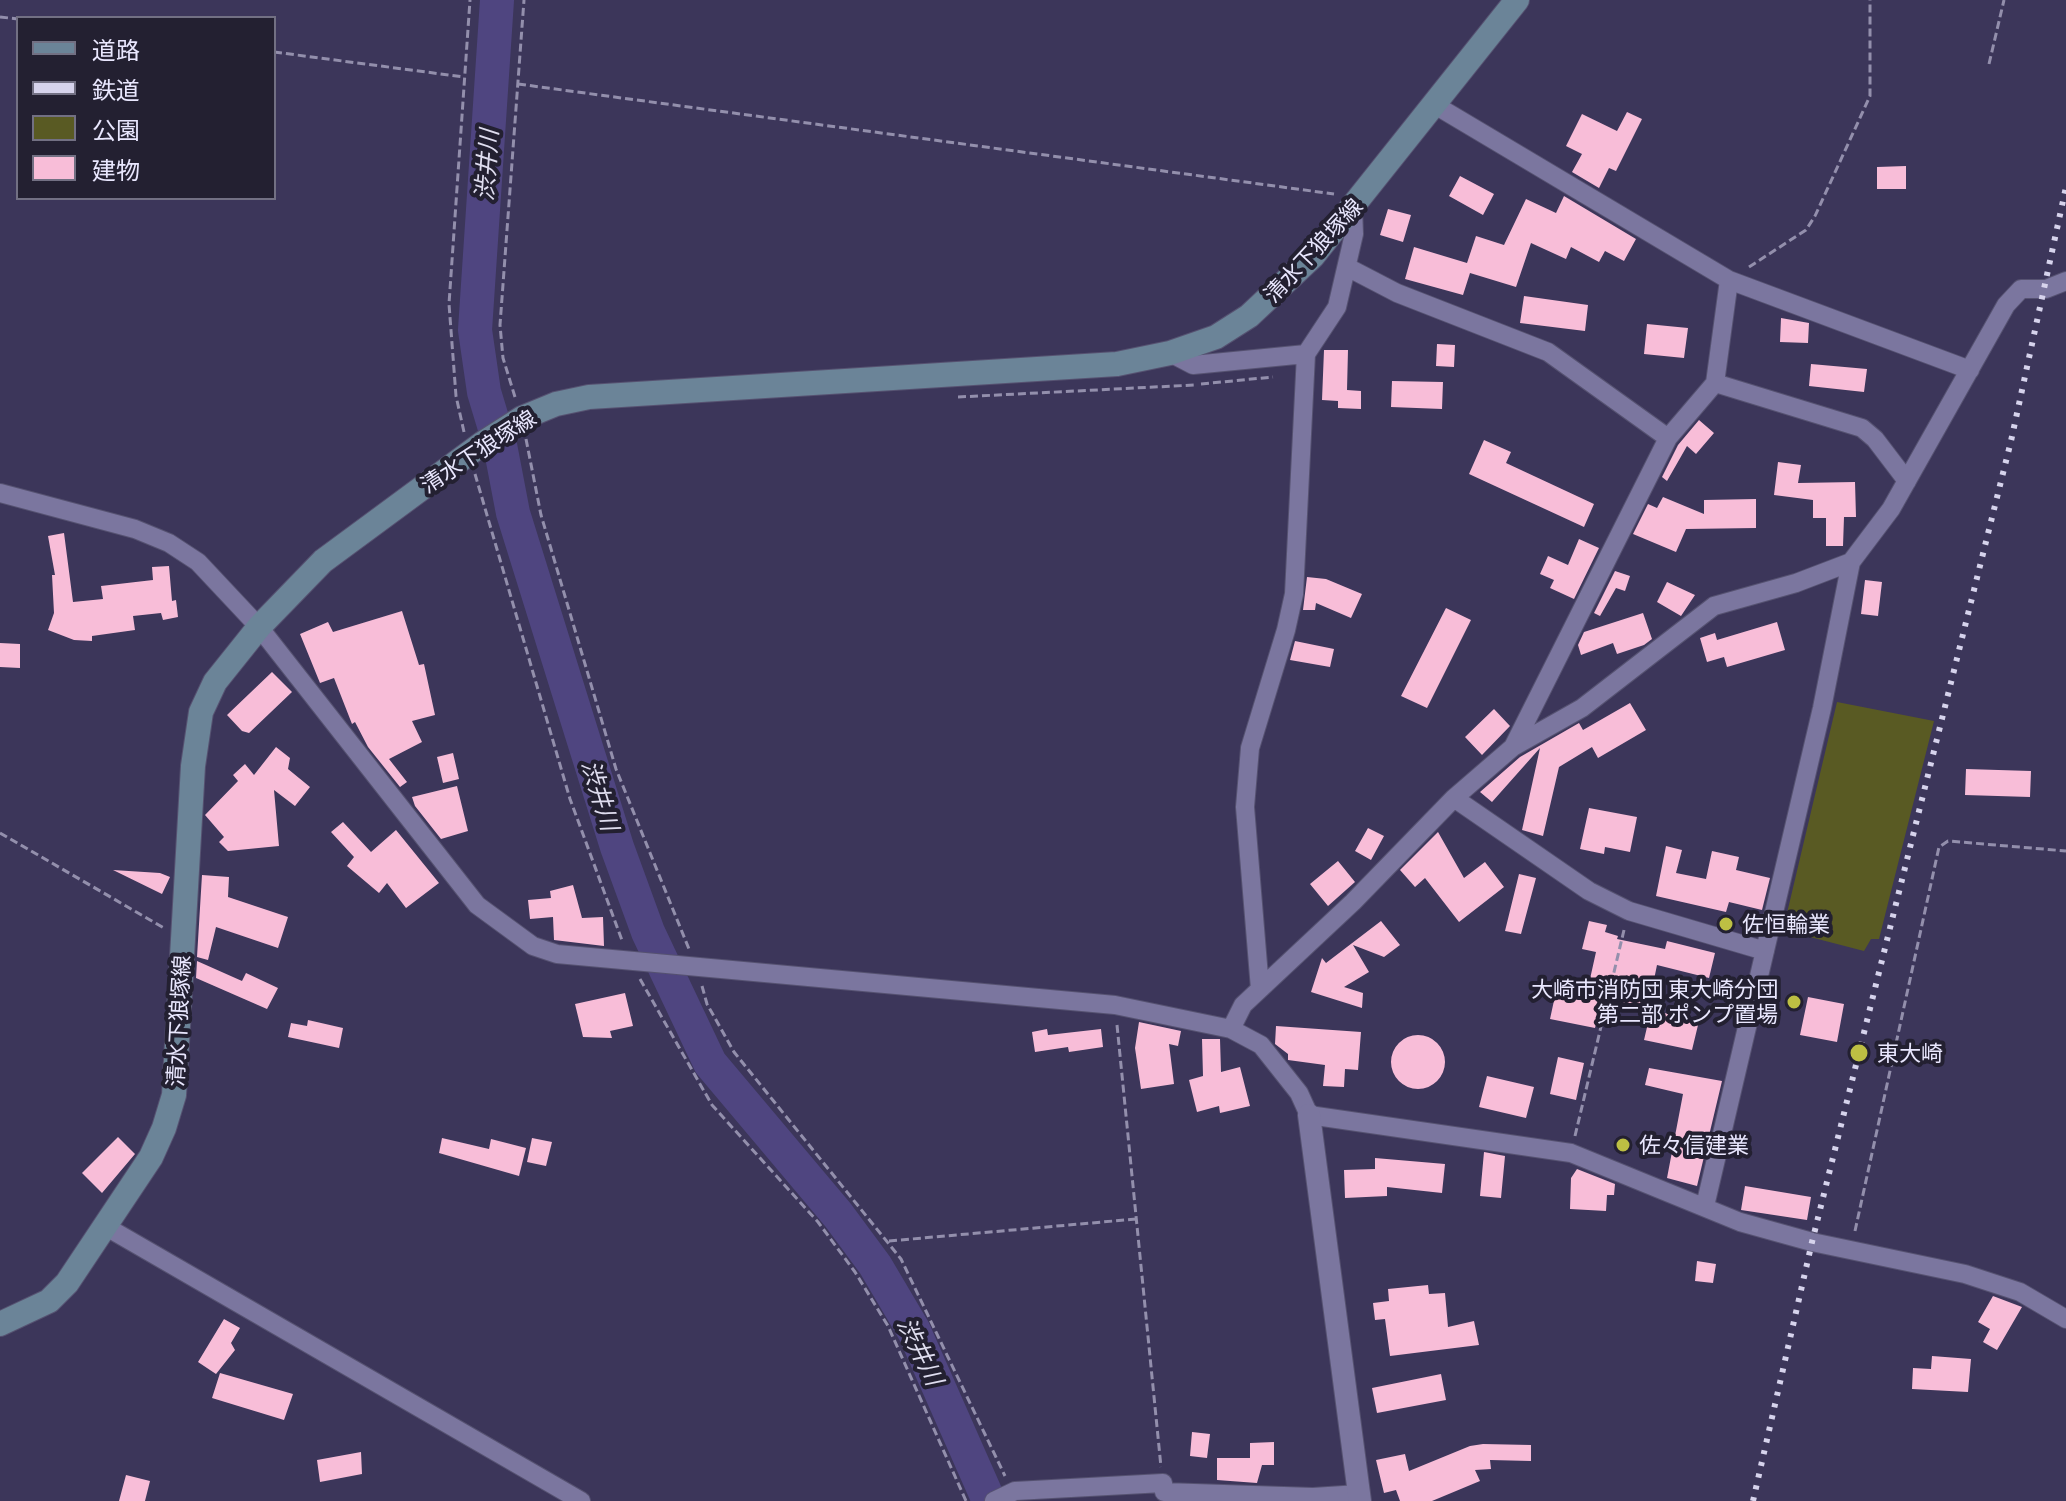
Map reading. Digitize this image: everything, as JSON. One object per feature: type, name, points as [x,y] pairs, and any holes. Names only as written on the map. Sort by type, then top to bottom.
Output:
[{"type":"main road","name":"清水下狼塚線","points":[[0,1324],[49,1301],[67,1283],[151,1157],[174,1095],[193,766],[201,712],[215,682],[259,627],[323,561],[476,448],[515,422],[556,404],[589,397],[1117,364],[1170,353],[1216,337],[1249,316],[1313,256],[1517,0]]},
{"type":"street","points":[[1435,105],[1729,280],[1970,370]]},
{"type":"street","points":[[1260,989],[1246,840],[1248,763],[1256,719],[1286,630],[1294,594],[1306,354],[1337,307],[1354,234],[1353,208]]},
{"type":"street","points":[[1347,267],[1397,293],[1548,352],[1668,438]]},
{"type":"street","points":[[1513,747],[1668,438],[1715,383],[1729,280]]},
{"type":"street","points":[[1231,1029],[1243,1005],[1353,902],[1454,798],[1513,747],[1582,708],[1714,606],[1796,583],[1851,562],[1870,541],[1907,481],[2006,305],[2021,289],[2046,289],[2066,281]]},
{"type":"street","points":[[1170,353],[1193,365],[1306,354]]},
{"type":"street","points":[[1715,383],[1862,428],[1875,439],[1907,481]]},
{"type":"street","points":[[0,493],[135,529],[169,543],[198,562],[259,627],[477,905],[533,946],[557,954],[1115,1005],[1231,1029],[1261,1045],[1299,1093],[1309,1115],[1359,1498],[1164,1492],[1163,1483],[1005,1496]]},
{"type":"street","points":[[1705,1206],[1822,708],[1851,562]]},
{"type":"street","points":[[1454,798],[1589,891],[1629,911],[1765,951]]},
{"type":"street","points":[[1309,1115],[1571,1153],[1740,1222],[1965,1274],[2020,1292],[2066,1319]]},
{"type":"street","points":[[103,1225],[581,1501]]},
{"type":"path","points":[[470,0],[449,304],[456,396],[476,448],[570,799],[636,962],[712,1105],[818,1222],[863,1286],[888,1326],[913,1378],[966,1501]]},
{"type":"path","points":[[524,0],[500,325],[503,358],[515,422],[616,769],[707,1004],[734,1052],[888,1242],[921,1295],[1005,1496]]},
{"type":"path","points":[[1729,280],[1806,230],[1815,216],[1870,96],[1870,0]]},
{"type":"path","points":[[1989,64],[2004,0]]},
{"type":"path","points":[[276,52],[464,77]]},
{"type":"path","points":[[518,84],[1332,193],[1353,208]]},
{"type":"path","points":[[0,833],[160,927],[183,934]]},
{"type":"path","points":[[1851,1250],[1935,856],[1948,841],[2066,851]]},
{"type":"path","points":[[1571,1153],[1629,911]]},
{"type":"path","points":[[1115,1005],[1163,1483]]},
{"type":"path","points":[[888,1242],[1136,1219]]},
{"type":"green space","points":[[1837,702],[1934,721],[1879,939],[1871,939],[1864,951],[1783,930]]},
{"type":"building","points":[[1627,112],[1642,119],[1616,171],[1609,168],[1599,188],[1572,172],[1582,154],[1566,146],[1582,114],[1617,131]]},
{"type":"building","points":[[1906,166],[1906,189],[1877,189],[1877,167]]},
{"type":"building","points":[[1460,176],[1494,194],[1483,215],[1449,196]]},
{"type":"building","points":[[1564,196],[1636,239],[1624,261],[1605,251],[1599,262],[1571,247],[1566,259],[1531,243],[1516,287],[1470,273],[1463,295],[1405,279],[1414,247],[1467,263],[1476,236],[1504,245],[1526,199],[1556,213]]},
{"type":"building","points":[[1388,209],[1411,215],[1403,242],[1380,235]]},
{"type":"building","points":[[1524,296],[1588,305],[1585,331],[1520,323]]},
{"type":"building","points":[[1781,318],[1809,323],[1808,343],[1780,342]]},
{"type":"building","points":[[1647,324],[1688,328],[1684,358],[1644,354]]},
{"type":"building","points":[[1437,344],[1455,345],[1454,367],[1436,366]]},
{"type":"building","points":[[1324,350],[1348,350],[1347,390],[1361,391],[1361,409],[1338,408],[1338,401],[1322,400]]},
{"type":"building","points":[[1811,364],[1867,369],[1864,392],[1809,386]]},
{"type":"building","points":[[1392,381],[1443,382],[1442,409],[1391,407]]},
{"type":"building","points":[[1699,420],[1714,433],[1696,454],[1687,446],[1667,481],[1662,477],[1678,445]]},
{"type":"building","points":[[1484,440],[1511,452],[1506,463],[1594,504],[1584,527],[1469,474]]},
{"type":"building","points":[[1778,462],[1801,465],[1798,483],[1855,482],[1856,517],[1844,517],[1843,546],[1826,546],[1826,518],[1813,518],[1813,500],[1774,495]]},
{"type":"building","points":[[1663,497],[1704,514],[1704,500],[1756,499],[1756,528],[1686,529],[1676,552],[1633,534],[1648,504],[1657,508]]},
{"type":"building","points":[[64,533],[73,602],[103,599],[101,586],[153,580],[152,567],[169,566],[172,601],[176,600],[178,617],[163,620],[161,613],[133,616],[135,630],[92,636],[92,641],[74,640],[48,630],[54,613],[52,575],[55,575],[48,536]]},
{"type":"building","points":[[1579,539],[1599,548],[1574,599],[1550,588],[1554,580],[1540,574],[1548,556],[1568,565]]},
{"type":"building","points":[[1615,571],[1630,576],[1625,591],[1616,588],[1600,616],[1594,613]]},
{"type":"building","points":[[1307,577],[1326,579],[1362,594],[1351,618],[1316,603],[1315,610],[1303,610]]},
{"type":"building","points":[[1865,580],[1882,582],[1878,616],[1861,614]]},
{"type":"building","points":[[1667,582],[1695,595],[1681,616],[1657,602]]},
{"type":"building","points":[[1446,608],[1471,620],[1427,708],[1401,696]]},
{"type":"building","points":[[402,611],[419,665],[424,664],[435,715],[412,721],[422,742],[389,759],[407,782],[400,787],[368,747],[355,722],[352,724],[334,678],[320,683],[300,634],[328,622],[333,632]]},
{"type":"building","points":[[1643,613],[1652,639],[1644,645],[1617,654],[1613,643],[1581,655],[1578,645],[1584,632]]},
{"type":"building","points":[[1777,622],[1785,650],[1727,667],[1724,657],[1707,662],[1700,638],[1715,633],[1717,640]]},
{"type":"building","points":[[1295,641],[1334,649],[1330,667],[1290,660]]},
{"type":"building","points":[[0,643],[20,644],[20,668],[0,667]]},
{"type":"building","points":[[272,672],[292,692],[249,733],[242,731],[227,715]]},
{"type":"building","points":[[1630,703],[1646,730],[1598,758],[1592,747],[1559,767],[1543,836],[1522,830],[1540,748],[1492,802],[1480,792],[1520,757],[1579,723],[1583,730]]},
{"type":"building","points":[[1494,709],[1510,726],[1482,755],[1465,737]]},
{"type":"building","points":[[276,747],[290,758],[288,769],[310,787],[295,806],[274,790],[279,846],[228,851],[219,842],[224,837],[205,815],[238,781],[233,775],[245,764],[254,775]]},
{"type":"building","points":[[453,753],[459,779],[443,783],[437,757]]},
{"type":"building","points":[[1966,769],[2031,771],[2030,797],[1965,795]]},
{"type":"building","points":[[457,786],[468,831],[441,839],[415,806],[412,797]]},
{"type":"building","points":[[1589,808],[1637,817],[1630,852],[1605,847],[1604,854],[1580,849]]},
{"type":"building","points":[[343,822],[371,852],[396,830],[439,883],[406,908],[387,883],[379,893],[347,866],[354,857],[331,832]]},
{"type":"building","points":[[1368,828],[1384,836],[1371,860],[1355,851]]},
{"type":"building","points":[[1438,832],[1464,878],[1485,862],[1504,887],[1459,922],[1425,878],[1415,887],[1400,870]]},
{"type":"building","points":[[1666,846],[1682,850],[1676,873],[1706,879],[1712,851],[1739,857],[1736,870],[1770,878],[1762,910],[1729,902],[1726,912],[1656,896]]},
{"type":"building","points":[[1338,861],[1355,882],[1328,906],[1310,884]]},
{"type":"building","points":[[113,870],[160,873],[170,877],[162,894]]},
{"type":"building","points":[[1519,874],[1536,878],[1521,934],[1505,931]]},
{"type":"building","points":[[202,875],[229,877],[228,897],[288,917],[278,948],[216,927],[208,960],[197,957]]},
{"type":"building","points":[[573,885],[582,918],[603,917],[604,946],[554,940],[553,917],[530,919],[528,900],[551,898],[550,891]]},
{"type":"building","points":[[1381,921],[1400,945],[1384,957],[1353,945],[1369,972],[1344,987],[1363,993],[1362,1008],[1311,992],[1322,958],[1326,963]]},
{"type":"building","points":[[1589,921],[1607,925],[1605,932],[1618,936],[1617,939],[1665,949],[1667,941],[1715,953],[1709,978],[1657,965],[1648,1009],[1602,999],[1595,1028],[1550,1019],[1558,982],[1588,988],[1596,952],[1582,949]]},
{"type":"building","points":[[197,961],[242,981],[246,973],[278,988],[267,1009],[196,978]]},
{"type":"building","points":[[625,993],[633,1026],[610,1031],[612,1038],[583,1037],[575,1004]]},
{"type":"building","points":[[1808,997],[1844,1004],[1837,1042],[1800,1035]]},
{"type":"building","points":[[1651,1010],[1699,1021],[1692,1050],[1644,1040]]},
{"type":"building","points":[[308,1020],[343,1028],[339,1048],[288,1037],[291,1023],[307,1026]]},
{"type":"building","points":[[1139,1022],[1181,1031],[1178,1046],[1169,1044],[1174,1084],[1141,1089],[1135,1048]]},
{"type":"building","points":[[1276,1026],[1361,1032],[1358,1070],[1345,1069],[1344,1087],[1323,1086],[1325,1065],[1288,1060],[1288,1054],[1275,1044]]},
{"type":"building","points":[[1047,1029],[1048,1035],[1101,1029],[1103,1047],[1069,1052],[1068,1047],[1035,1052],[1032,1032]]},
{"type":"building","points":[[1418,1035],[1429,1037],[1437,1043],[1443,1051],[1443,1073],[1437,1081],[1429,1087],[1418,1089],[1407,1087],[1399,1081],[1393,1073],[1391,1062],[1393,1051],[1399,1043],[1407,1037]]},
{"type":"building","points":[[1202,1039],[1220,1039],[1221,1072],[1240,1067],[1250,1106],[1220,1113],[1219,1106],[1197,1112],[1189,1080],[1203,1076]]},
{"type":"building","points":[[1558,1057],[1584,1063],[1576,1100],[1550,1094]]},
{"type":"building","points":[[1649,1068],[1722,1081],[1697,1186],[1667,1178],[1683,1094],[1645,1085]]},
{"type":"building","points":[[1487,1076],[1534,1087],[1526,1118],[1479,1107]]},
{"type":"building","points":[[118,1137],[135,1154],[102,1193],[82,1173]]},
{"type":"building","points":[[442,1138],[489,1149],[491,1139],[526,1148],[519,1176],[439,1153]]},
{"type":"building","points":[[532,1138],[552,1142],[546,1166],[527,1162]]},
{"type":"building","points":[[1484,1152],[1505,1156],[1501,1198],[1480,1196]]},
{"type":"building","points":[[1375,1158],[1445,1164],[1442,1193],[1387,1187],[1387,1196],[1345,1198],[1344,1170],[1375,1169]]},
{"type":"building","points":[[1577,1169],[1615,1184],[1614,1195],[1607,1195],[1606,1211],[1570,1209],[1571,1178]]},
{"type":"building","points":[[1745,1186],[1811,1197],[1807,1220],[1741,1210]]},
{"type":"building","points":[[1697,1261],[1716,1264],[1713,1283],[1695,1281]]},
{"type":"building","points":[[1428,1285],[1429,1294],[1445,1293],[1448,1327],[1474,1321],[1479,1345],[1390,1356],[1385,1319],[1375,1320],[1373,1303],[1389,1301],[1388,1289]]},
{"type":"building","points":[[1993,1296],[2022,1307],[1997,1350],[1983,1342],[1990,1329],[1978,1322]]},
{"type":"building","points":[[224,1319],[240,1328],[231,1343],[235,1350],[216,1374],[198,1362]]},
{"type":"building","points":[[1932,1356],[1971,1359],[1968,1392],[1912,1389],[1913,1368],[1931,1369]]},
{"type":"building","points":[[220,1373],[293,1394],[284,1420],[212,1398]]},
{"type":"building","points":[[1441,1374],[1446,1400],[1377,1413],[1372,1388]]},
{"type":"building","points":[[1192,1432],[1210,1434],[1207,1458],[1190,1456]]},
{"type":"building","points":[[1274,1442],[1274,1465],[1262,1465],[1257,1483],[1217,1480],[1217,1458],[1250,1458],[1250,1443]]},
{"type":"building","points":[[1531,1445],[1531,1461],[1490,1460],[1491,1469],[1475,1470],[1480,1481],[1432,1501],[1400,1501],[1396,1490],[1384,1493],[1376,1460],[1405,1454],[1409,1471],[1470,1446]]},
{"type":"building","points":[[361,1452],[362,1474],[320,1482],[317,1460]]},
{"type":"building","points":[[126,1475],[150,1481],[145,1501],[119,1501]]},
{"type":"waterway","name":"渋井川","points":[[497,0],[475,330],[484,392],[500,445],[513,513],[617,847],[648,932],[710,1063],[838,1215],[875,1265],[914,1331],[989,1501]]},
{"type":"railway","points":[[1753,1501],[1812,1242],[2011,441],[2066,187]]},
{"type":"place","name":"佐恒輪業","points":[[1726,924]]},
{"type":"place","name":"大崎市消防団 東大崎分団 第二部 ポンプ置場","points":[[1794,1002]]},
{"type":"place","name":"東大崎","points":[[1859,1053]]},
{"type":"place","name":"佐々信建業","points":[[1623,1145]]}]
